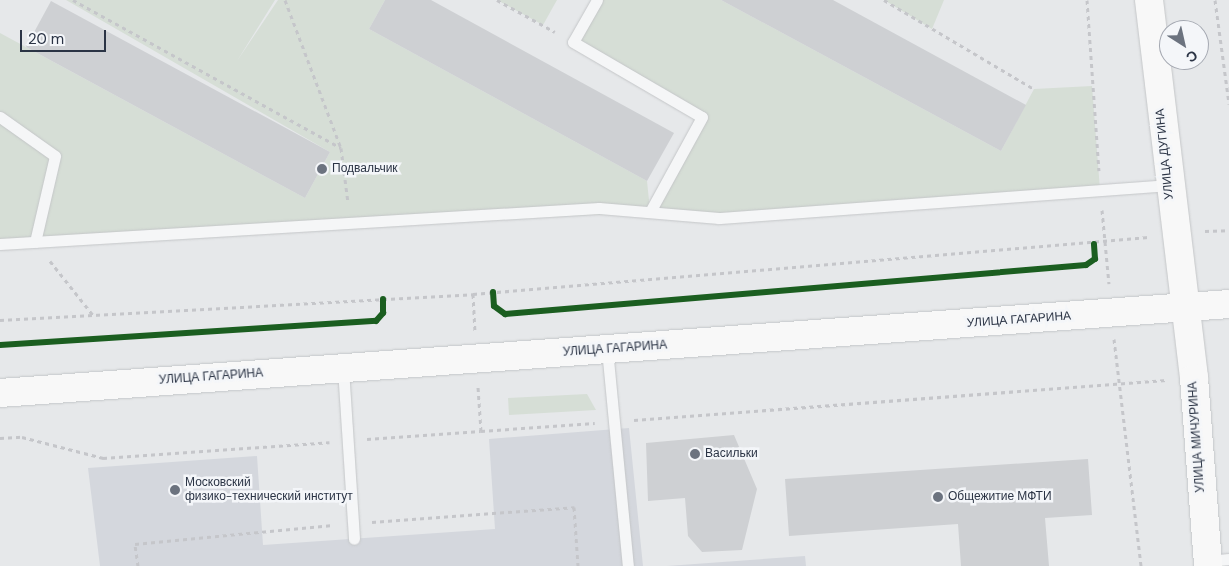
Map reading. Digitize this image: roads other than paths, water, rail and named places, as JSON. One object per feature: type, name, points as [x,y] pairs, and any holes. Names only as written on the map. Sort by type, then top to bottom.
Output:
[{"type":"main road","name":"УЛИЦА ДУГИНА","points":[[1149,0],[1168,185],[1186,308]]},
{"type":"main road","name":"УЛИЦА ГАГАРИНА","points":[[0,392],[1111,314],[1229,304]]},
{"type":"main road","name":"УЛИЦА МИЧУРИНА","points":[[1186,308],[1215,562]]},
{"type":"lane","points":[[597,0],[573,42],[702,117],[650,212]]},
{"type":"lane","points":[[0,117],[55,156],[35,242]]},
{"type":"lane","points":[[0,244],[599,208],[719,218],[1168,185]]},
{"type":"lane","points":[[607,349],[628,566]]},
{"type":"lane","points":[[344,368],[354,539]]},
{"type":"place","name":"Подвальчик","points":[[322,169]]},
{"type":"place","name":"Васильки","points":[[695,454]]},
{"type":"place","name":"Московский физико-технический институт","points":[[175,490]]},
{"type":"place","name":"Общежитие МФТИ","points":[[938,497]]}]
